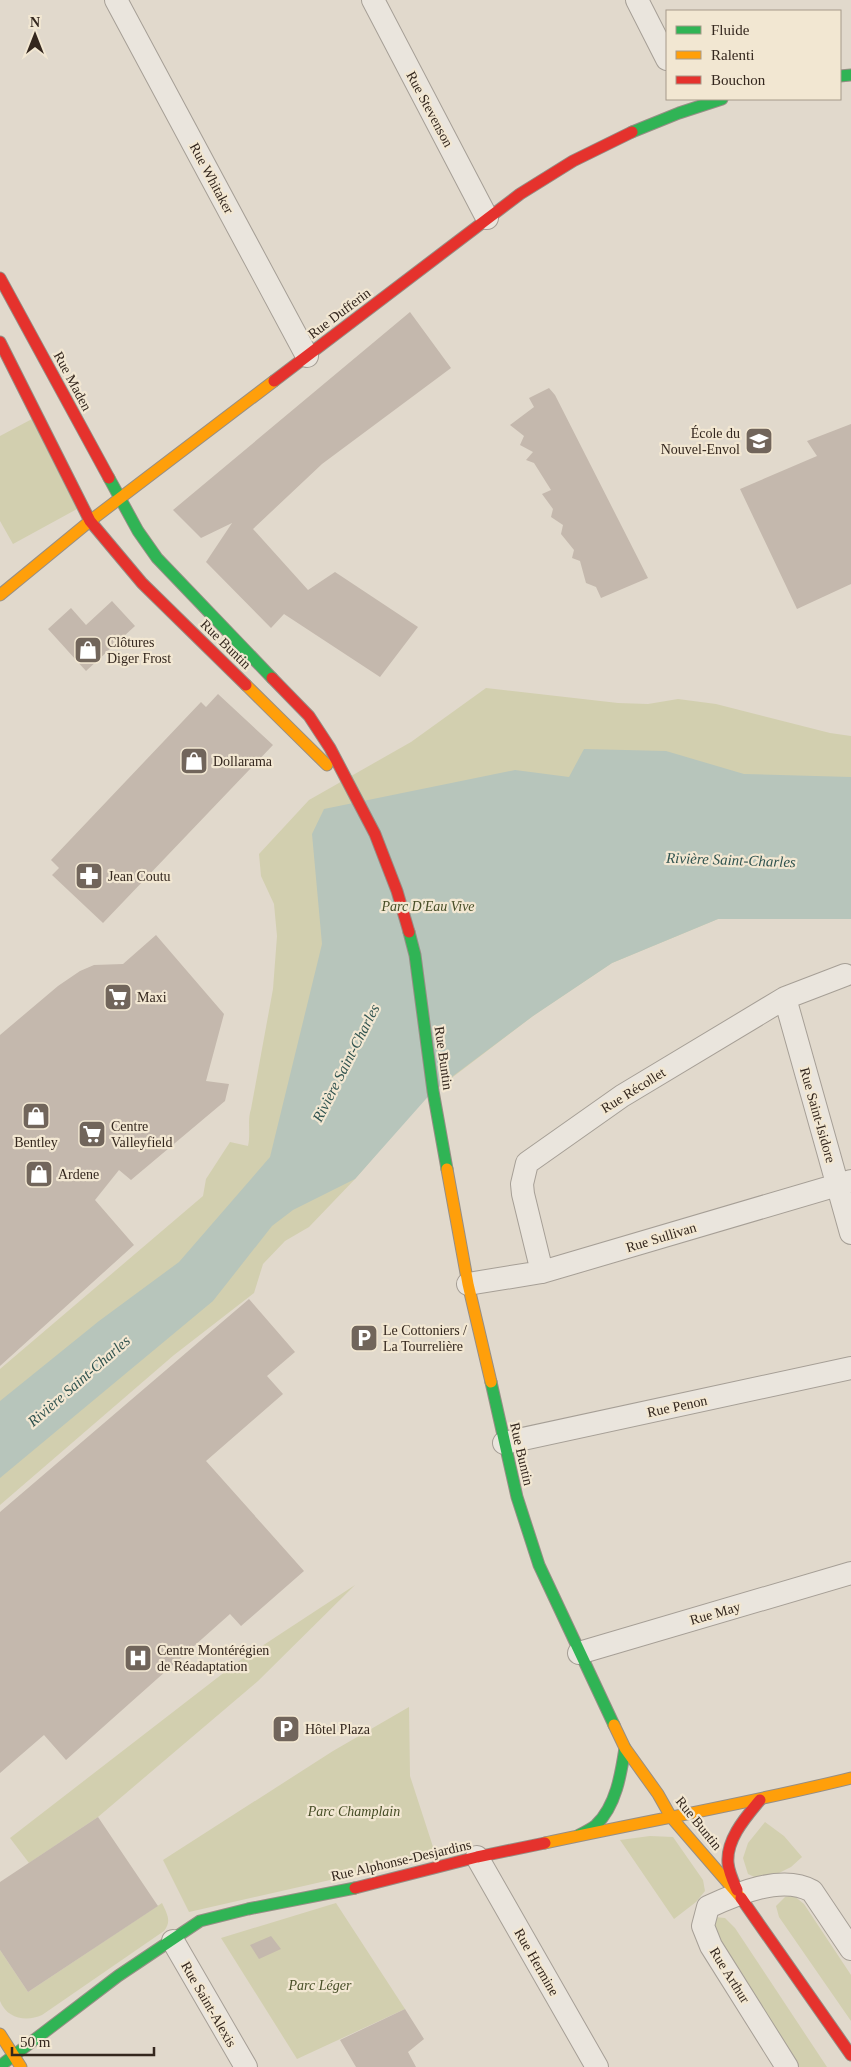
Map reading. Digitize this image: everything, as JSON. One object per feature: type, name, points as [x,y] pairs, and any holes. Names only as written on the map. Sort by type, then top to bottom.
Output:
[{"type":"street","name":"Rue Whitaker","points":[[116,0],[307,356]]},
{"type":"street","name":"Rue Stevenson","points":[[373,0],[487,218]]},
{"type":"street","points":[[637,0],[666,57]]},
{"type":"street","name":"Rue Dufferin","points":[[0,595],[90,521],[487,218],[554,172],[690,103],[714,100]]},
{"type":"street","name":"Rue Maden","points":[[0,278],[120,499]]},
{"type":"street","points":[[0,342],[90,521]]},
{"type":"street","name":"Rue Buntin","points":[[120,499],[138,531],[157,558],[309,716],[330,748],[347,784],[375,834],[396,890],[416,955],[433,1091],[468,1284],[517,1497],[538,1565],[625,1748],[658,1794],[671,1817],[738,1894],[851,2055]]},
{"type":"street","name":"Rue Buntin","points":[[90,521],[142,584],[347,784]]},
{"type":"street","name":"Rue Récollet","points":[[542,1272],[523,1194],[522,1184],[527,1163],[622,1096],[785,998],[845,975]]},
{"type":"street","name":"Rue Saint-Isidore","points":[[785,998],[844,1182],[851,1233]]},
{"type":"street","name":"Rue Sullivan","points":[[468,1284],[542,1272],[844,1182]]},
{"type":"street","name":"Rue Penon","points":[[504,1443],[851,1368]]},
{"type":"street","name":"Rue May","points":[[579,1653],[851,1573]]},
{"type":"street","points":[[576,1837],[595,1826],[607,1811],[621,1772],[625,1748]]},
{"type":"street","name":"Rue Alphonse-Desjardins","points":[[0,2066],[118,1976],[173,1941],[200,1921],[248,1909],[350,1889],[477,1857],[760,1800],[851,1778]]},
{"type":"street","points":[[760,1800],[739,1826],[728,1860],[738,1894],[770,1886],[803,1886],[812,1891],[851,1949]]},
{"type":"street","name":"Rue Hermine","points":[[477,1857],[597,2067]]},
{"type":"street","name":"Rue Arthur","points":[[738,1894],[708,1907],[703,1926],[711,1946],[787,2067]]},
{"type":"street","name":"Rue Saint-Alexis","points":[[173,1941],[246,2067]]},
{"type":"street","points":[[0,2034],[21,2067]]},
{"type":"green space","points":[[32,419],[77,509],[13,544],[0,521],[0,436]]},
{"type":"green space","name":"Parc D'Eau Vive","points":[[486,688],[618,703],[648,704],[678,699],[716,704],[830,733],[851,736],[851,919],[718,919],[612,963],[533,1016],[424,1099],[355,1179],[309,1227],[285,1241],[263,1264],[254,1293],[174,1355],[0,1505],[0,1369],[203,1196],[206,1179],[230,1142],[248,1146],[250,1114],[273,989],[277,936],[274,904],[261,876],[259,854],[309,800],[411,742]]},
{"type":"green space","points":[[355,1585],[258,1681],[98,1817],[29,1863],[10,1838],[239,1661]]},
{"type":"green space","name":"Parc Champlain","points":[[409,1707],[410,1776],[436,1856],[189,1912],[163,1860],[333,1751]]},
{"type":"green space","points":[[765,1822],[784,1836],[802,1857],[791,1867],[763,1881],[748,1874],[743,1858],[748,1843]]},
{"type":"green space","points":[[650,1836],[673,1837],[703,1880],[705,1891],[696,1902],[674,1919],[620,1840]]},
{"type":"green space","points":[[793,1895],[804,1904],[851,1975],[851,2021],[779,1917],[776,1906],[785,1897]]},
{"type":"green space","points":[[162,1903],[168,1921],[164,1931],[42,2015],[30,2018],[18,2017],[7,2012],[3,2007],[0,2001],[0,1950],[28,1992]]},
{"type":"green space","name":"Parc Léger","points":[[336,1903],[405,2009],[297,2059],[221,1938]]},
{"type":"green space","points":[[714,1917],[725,1918],[735,1928],[827,2067],[795,2067],[712,1930]]},
{"type":"water","name":"Parc D'Eau Vive","points":[[584,749],[666,751],[744,774],[851,777],[851,919],[718,919],[612,963],[533,1016],[433,1091],[355,1179],[293,1210],[272,1226],[213,1301],[0,1478],[0,1401],[99,1321],[179,1262],[270,1157],[322,944],[312,834],[324,809],[515,770],[569,777]]},
{"type":"building","points":[[410,312],[451,368],[322,464],[253,529],[308,590],[335,572],[418,627],[380,677],[284,614],[271,628],[206,562],[232,523],[201,538],[173,510]]},
{"type":"building","points":[[549,388],[555,395],[648,578],[601,598],[596,587],[586,583],[580,561],[572,558],[574,550],[561,534],[563,525],[551,517],[553,509],[542,494],[551,490],[534,463],[526,460],[533,452],[520,445],[524,436],[510,425],[534,407],[529,398]]},
{"type":"building","points":[[851,424],[851,584],[797,609],[740,489],[817,456],[807,441]]},
{"type":"building","name":"Clôtures Diger Frost","points":[[112,601],[135,626],[86,671],[48,629],[71,608],[86,625]]},
{"type":"building","points":[[218,694],[273,745],[103,923],[52,875],[59,868],[51,860],[201,702],[206,707]]},
{"type":"building","name":"Centre Valleyfield","points":[[156,935],[224,1014],[206,1081],[229,1084],[225,1101],[131,1180],[119,1170],[95,1200],[134,1245],[0,1366],[0,1035],[58,986],[80,971],[94,965],[123,964]]},
{"type":"building","points":[[249,1299],[295,1352],[267,1376],[283,1394],[206,1461],[304,1571],[241,1626],[230,1614],[66,1760],[44,1735],[0,1773],[0,1512]]},
{"type":"building","points":[[98,1817],[158,1906],[28,1992],[0,1950],[0,1882]]},
{"type":"building","name":"Parc Léger","points":[[271,1936],[281,1949],[259,1959],[250,1945]]},
{"type":"building","points":[[405,2009],[424,2039],[408,2052],[416,2067],[356,2067],[340,2040]]},
{"type":"traffic: fast","points":[[841,76],[851,75]]},
{"type":"traffic: fast","points":[[632,132],[679,113],[719,100]]},
{"type":"traffic: fast","points":[[109,478],[138,531],[157,558],[272,678]]},
{"type":"traffic: fast","points":[[409,932],[415,955],[433,1091],[447,1169]]},
{"type":"traffic: fast","points":[[491,1382],[517,1497],[539,1565],[614,1725]]},
{"type":"traffic: fast","points":[[579,1835],[596,1825],[608,1809],[619,1779],[625,1748]]},
{"type":"traffic: fast","points":[[0,2066],[118,1976],[200,1921],[248,1909],[355,1888]]},
{"type":"traffic: slow","points":[[0,595],[90,521],[274,381]]},
{"type":"traffic: slow","points":[[246,685],[327,765]]},
{"type":"traffic: slow","points":[[447,1169],[468,1284],[491,1382]]},
{"type":"traffic: slow","points":[[614,1725],[625,1748],[658,1794],[671,1817],[741,1898]]},
{"type":"traffic: slow","points":[[545,1843],[737,1804],[851,1778]]},
{"type":"traffic: slow","points":[[0,2034],[21,2067]]},
{"type":"traffic: jam","points":[[274,381],[520,194],[573,161],[632,132]]},
{"type":"traffic: jam","points":[[0,278],[109,478]]},
{"type":"traffic: jam","points":[[0,342],[90,521],[142,583],[246,685]]},
{"type":"traffic: jam","points":[[272,678],[309,716],[330,748],[375,834],[397,891],[409,932]]},
{"type":"traffic: jam","points":[[737,1890],[731,1877],[728,1863],[730,1845],[738,1829],[760,1800]]},
{"type":"traffic: jam","points":[[355,1888],[477,1857],[545,1843]]},
{"type":"traffic: jam","points":[[741,1898],[851,2055]]},
{"type":"place","name":"École du Nouvel-Envol","points":[[759,441]]},
{"type":"place","name":"Clôtures Diger Frost","points":[[88,650]]},
{"type":"place","name":"Dollarama","points":[[194,761]]},
{"type":"place","name":"Jean Coutu","points":[[89,876]]},
{"type":"place","name":"Maxi","points":[[118,997]]},
{"type":"place","name":"Bentley","points":[[36,1116]]},
{"type":"place","name":"Centre Valleyfield","points":[[92,1134]]},
{"type":"place","name":"Ardene","points":[[39,1174]]},
{"type":"place","name":"Le Cottoniers / La Tourrelière","points":[[364,1338]]},
{"type":"place","name":"Centre Montérégien de Réadaptation","points":[[138,1658]]},
{"type":"place","name":"Hôtel Plaza","points":[[286,1729]]},
{"type":"water label","name":"Rivière Saint-Charles","points":[[731,860]]},
{"type":"water label","name":"Rivière Saint-Charles","points":[[346,1063]]},
{"type":"water label","name":"Rivière Saint-Charles","points":[[79,1381]]}]
